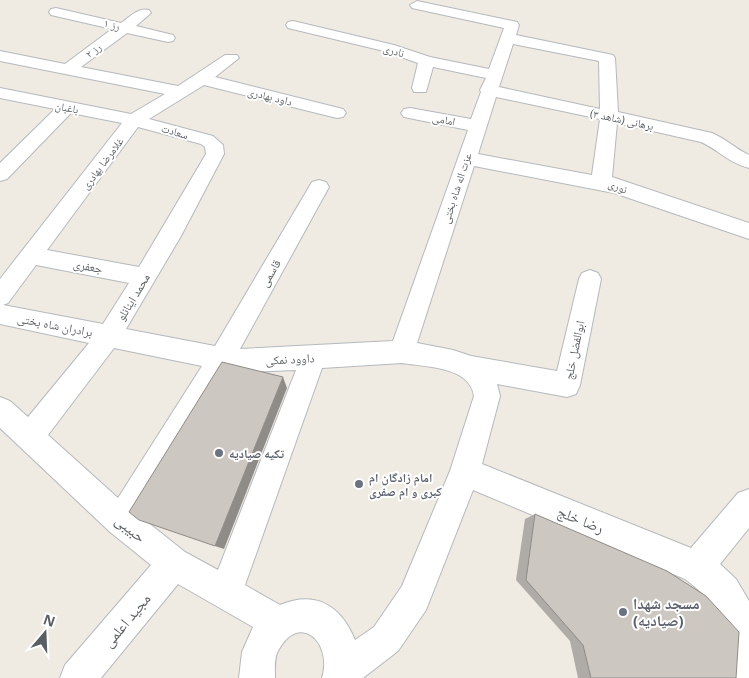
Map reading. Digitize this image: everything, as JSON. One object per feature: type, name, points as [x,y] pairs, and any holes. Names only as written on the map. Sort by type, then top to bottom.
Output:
[{"type":"street","points":[[417,5],[509,31]]},
{"type":"street","name":"رز ۱","points":[[56,12],[168,38]]},
{"type":"street","name":"رز ۲","points":[[67,70],[144,13]]},
{"type":"street","name":"نادری","points":[[293,25],[389,48],[492,83]]},
{"type":"street","name":"نوری","points":[[509,31],[608,58],[609,116],[602,177],[606,183],[665,201],[749,231]]},
{"type":"street","name":"عزت اله شاه بختی","points":[[402,352],[509,31]]},
{"type":"street","points":[[0,56],[181,92]]},
{"type":"street","name":"غلامرضا بهادری","points":[[0,296],[134,120],[202,79],[230,58]]},
{"type":"street","points":[[420,88],[426,61]]},
{"type":"street","name":"داود بهادری","points":[[202,79],[337,113]]},
{"type":"street","name":"برهانی (شاهد ۳)","points":[[492,83],[609,116],[706,137],[717,142],[731,154],[749,162]]},
{"type":"street","name":"باغبان","points":[[0,93],[134,120]]},
{"type":"street","points":[[0,174],[67,107]]},
{"type":"street","name":"امامی","points":[[410,113],[477,126]]},
{"type":"street","name":"سعادت","points":[[134,120],[207,140],[214,145]]},
{"type":"street","name":"محمد اینانلو","points":[[11,427],[109,336],[173,230],[214,154],[214,145]]},
{"type":"street","points":[[466,158],[613,186]]},
{"type":"street","name":"قاسمی","points":[[121,521],[221,359],[320,187]]},
{"type":"street","name":"جعفری","points":[[32,256],[145,277]]},
{"type":"street","name":"ابوالفضل خلج","points":[[471,368],[567,386],[590,279]]},
{"type":"street","name":"برادران شاه بختی","points":[[0,314],[109,336]]},
{"type":"street","name":"داوود نمکی","points":[[109,336],[221,359],[248,361],[402,352],[453,361],[471,368]]},
{"type":"street","points":[[225,594],[313,358]]},
{"type":"street","points":[[342,674],[386,639],[414,598],[466,472],[487,396],[481,379],[471,368]]},
{"type":"street","name":"حبیبی","points":[[11,427],[121,521],[174,563],[278,623]]},
{"type":"street","name":"رضا خلج","points":[[466,472],[698,567],[715,579],[728,594],[738,616],[744,641],[742,678]]},
{"type":"street","points":[[698,567],[749,504]]},
{"type":"street","name":"مجید اعلمی","points":[[78,678],[174,563]]},
{"type":"street","points":[[254,672],[265,639],[278,623],[293,615],[309,615],[323,620],[335,633],[341,650],[342,674]]},
{"type":"building","name":"تکیه صیادیه","points":[[222,362],[283,377],[215,546],[139,520],[129,512]]},
{"type":"building","name":"مسجد شهدا (صیادیه)","points":[[535,514],[667,571],[706,596],[739,632],[736,678],[591,678],[583,645],[526,580]]},
{"type":"place","name":"تکیه صیادیه","points":[[219,453]]},
{"type":"place","name":"امام زادگان ام کبری و ام صفری","points":[[359,484]]},
{"type":"place","name":"مسجد شهدا (صیادیه)","points":[[623,612]]}]
